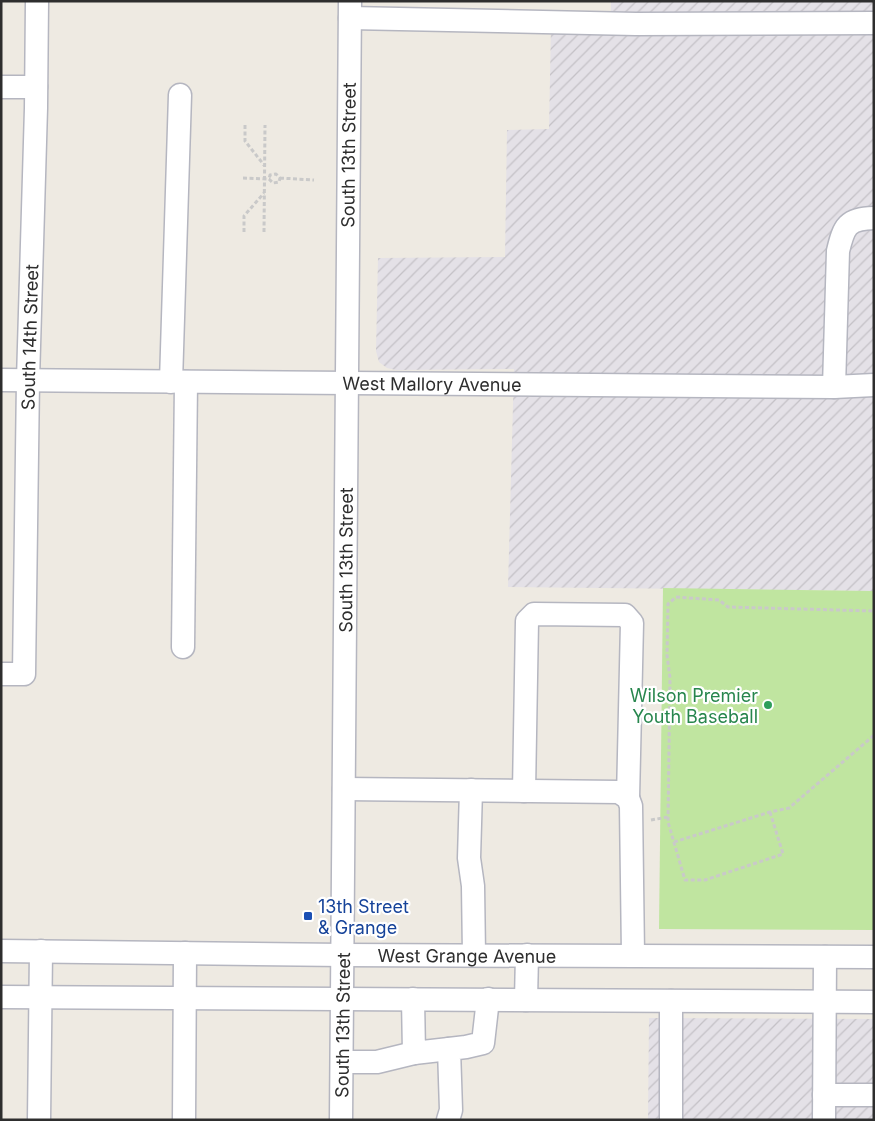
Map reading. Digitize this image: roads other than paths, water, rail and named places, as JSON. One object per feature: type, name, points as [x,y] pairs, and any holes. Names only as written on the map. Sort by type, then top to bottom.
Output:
[{"type":"street","name":"South 14th Street","points":[[1,674],[24,674],[28,380],[37,1]]},
{"type":"street","points":[[350,10],[636,24],[874,23]]},
{"type":"street","name":"South 13th Street","points":[[341,1120],[344,955],[345,383],[350,10]]},
{"type":"street","points":[[1,87],[36,87]]},
{"type":"street","points":[[180,95],[178,382],[183,647]]},
{"type":"street","points":[[834,387],[838,251],[842,232],[850,222],[859,218],[874,218]]},
{"type":"street","name":"West Mallory Avenue","points":[[1,380],[869,386]]},
{"type":"street","points":[[524,791],[528,621],[534,614],[625,616],[632,623],[628,798],[631,806],[633,955]]},
{"type":"street","points":[[344,789],[620,792],[628,798]]},
{"type":"street","points":[[470,790],[469,858],[473,886],[474,955]]},
{"type":"street","name":"West Grange Avenue","points":[[1,951],[344,955],[874,957]]},
{"type":"street","points":[[38,1120],[42,951]]},
{"type":"street","points":[[184,1120],[185,953]]},
{"type":"street","points":[[526,955],[526,1000]]},
{"type":"street","points":[[824,1120],[825,956]]},
{"type":"street","points":[[1,997],[874,1002]]},
{"type":"street","points":[[413,999],[414,1053]]},
{"type":"street","points":[[342,1062],[377,1062],[414,1053],[466,1047],[483,1043],[488,999]]},
{"type":"street","points":[[671,1001],[671,1120]]},
{"type":"street","points":[[448,1120],[451,1110],[449,1049]]},
{"type":"street","points":[[824,1095],[874,1095]]},
{"type":"place","name":"Wilson Premier Youth Baseball","points":[[768,705]]},
{"type":"place","name":"13th Street & Grange","points":[[308,916]]}]
